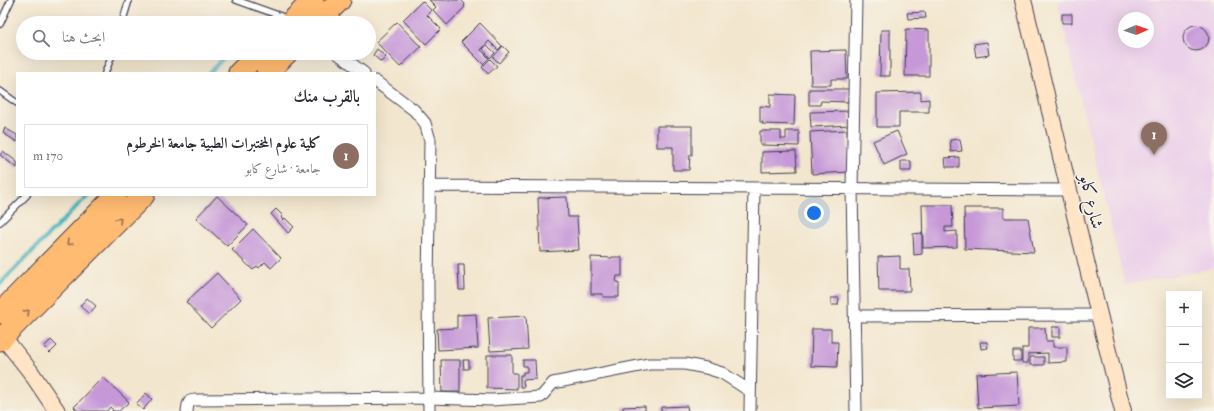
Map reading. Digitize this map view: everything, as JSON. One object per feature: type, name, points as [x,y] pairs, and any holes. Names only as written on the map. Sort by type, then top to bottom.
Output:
[{"type":"highway","points":[[297,16],[313,0]]},
{"type":"highway","points":[[324,16],[340,0]]},
{"type":"highway","points":[[240,72],[252,60]]},
{"type":"highway","points":[[268,72],[280,60]]},
{"type":"highway","points":[[0,313],[115,196]]},
{"type":"highway","points":[[2,339],[143,196]]},
{"type":"street","points":[[856,0],[852,188],[856,411]]},
{"type":"street","name":"شارع كابو","points":[[1023,0],[1070,190],[1098,315],[1123,411]]},
{"type":"street","points":[[346,60],[363,72]]},
{"type":"street","points":[[376,82],[414,110],[425,123],[430,140],[429,411]]},
{"type":"street","points":[[429,186],[1070,190]]},
{"type":"street","points":[[750,411],[754,188]]},
{"type":"street","points":[[855,316],[1098,315]]},
{"type":"street","points":[[2,339],[30,371],[57,411]]},
{"type":"street","points":[[187,411],[190,401],[194,400],[429,398],[492,400],[542,397],[553,383],[649,364],[685,364],[706,368],[722,373],[750,391]]},
{"type":"lane","points":[[0,24],[11,0]]},
{"type":"lane","points":[[124,16],[129,0]]},
{"type":"lane","points":[[236,0],[276,16]]},
{"type":"lane","points":[[105,72],[110,60]]},
{"type":"lane","points":[[0,91],[16,102]]},
{"type":"lane","points":[[0,222],[26,196]]},
{"type":"shaded area","points":[[1057,0],[1214,0],[1214,268],[1125,285]]},
{"type":"building","points":[[429,0],[461,0],[465,4],[465,7],[447,25],[433,10],[436,7]]},
{"type":"building","points":[[422,1],[431,10],[427,15],[441,29],[426,44],[403,20]]},
{"type":"building","points":[[925,12],[926,18],[908,19],[907,13]]},
{"type":"building","points":[[1062,14],[1072,14],[1072,23],[1062,23]]},
{"type":"building","points":[[397,22],[421,47],[400,67],[376,42]]},
{"type":"building","points":[[480,23],[502,46],[498,50],[489,41],[481,50],[489,58],[483,64],[461,42]]},
{"type":"building","points":[[1196,25],[1205,29],[1209,38],[1205,47],[1196,51],[1187,47],[1183,38],[1187,29]]},
{"type":"building","points":[[906,29],[929,30],[929,76],[905,76]]},
{"type":"building","points":[[881,30],[890,30],[890,76],[880,76]]},
{"type":"building","points":[[987,42],[989,55],[976,57],[974,44]]},
{"type":"building","points":[[487,45],[495,53],[490,58],[483,49]]},
{"type":"building","points":[[503,46],[509,52],[499,63],[493,57]]},
{"type":"building","points":[[377,49],[386,57],[381,62],[376,58]]},
{"type":"building","points":[[846,50],[847,79],[831,79],[831,85],[811,85],[810,51]]},
{"type":"building","points":[[490,59],[497,66],[488,74],[482,67]]},
{"type":"building","points":[[809,89],[849,89],[848,102],[821,101],[820,105],[809,105]]},
{"type":"building","points":[[921,92],[921,100],[929,99],[929,112],[899,112],[899,127],[877,127],[877,93]]},
{"type":"building","points":[[770,94],[795,95],[794,125],[762,124],[763,122],[760,122],[760,106],[770,107]]},
{"type":"building","points":[[850,111],[851,125],[811,127],[810,112]]},
{"type":"building","points":[[657,126],[692,126],[692,155],[690,155],[689,170],[673,170],[673,147],[657,147]]},
{"type":"building","points":[[5,128],[16,134],[16,141],[3,133]]},
{"type":"building","points":[[847,130],[849,172],[812,174],[810,132]]},
{"type":"building","points":[[760,131],[781,131],[781,139],[786,139],[786,131],[799,131],[799,146],[760,145]]},
{"type":"building","points":[[897,131],[907,154],[884,165],[873,141]]},
{"type":"building","points":[[960,139],[962,151],[951,152],[950,140]]},
{"type":"building","points":[[3,151],[16,161],[16,167],[0,155]]},
{"type":"building","points":[[796,151],[797,171],[762,172],[762,152]]},
{"type":"building","points":[[959,157],[959,167],[946,167],[945,158]]},
{"type":"building","points":[[901,161],[911,161],[911,171],[901,171]]},
{"type":"building","points":[[217,196],[248,225],[227,246],[196,218]]},
{"type":"building","points":[[567,197],[568,217],[577,217],[579,250],[540,252],[538,198]]},
{"type":"building","points":[[922,205],[952,205],[953,227],[945,227],[945,232],[957,231],[957,247],[923,248]]},
{"type":"building","points":[[964,208],[1003,208],[1003,218],[1028,218],[1034,252],[965,249]]},
{"type":"building","points":[[276,209],[283,216],[281,218],[283,220],[285,218],[294,227],[288,233],[271,214]]},
{"type":"building","points":[[253,229],[281,258],[271,268],[265,262],[259,268],[257,266],[253,270],[232,250]]},
{"type":"building","points":[[922,233],[922,254],[914,255],[913,234]]},
{"type":"building","points":[[900,256],[900,269],[909,269],[910,291],[879,291],[878,257]]},
{"type":"building","points":[[591,257],[622,257],[622,276],[617,276],[616,282],[619,282],[619,297],[603,297],[603,294],[591,294]]},
{"type":"building","points":[[458,265],[464,265],[465,290],[459,290]]},
{"type":"building","points":[[217,273],[241,299],[211,328],[186,302]]},
{"type":"building","points":[[87,298],[96,306],[89,314],[80,306]]},
{"type":"building","points":[[831,298],[839,298],[838,305],[831,305]]},
{"type":"building","points":[[476,314],[478,348],[438,350],[437,329],[457,328],[457,315]]},
{"type":"building","points":[[526,316],[528,349],[490,351],[488,318]]},
{"type":"building","points":[[1052,327],[1060,327],[1060,337],[1052,337]]},
{"type":"building","points":[[1028,328],[1045,328],[1046,341],[1053,341],[1053,347],[1067,347],[1067,362],[1048,363],[1048,353],[1028,354],[1028,363],[1022,363],[1022,348],[1028,348]]},
{"type":"building","points":[[812,329],[831,329],[831,342],[838,342],[837,367],[811,366]]},
{"type":"building","points":[[51,340],[57,346],[50,353],[44,347]]},
{"type":"building","points":[[980,342],[987,342],[988,348],[981,349]]},
{"type":"building","points":[[1013,351],[1021,351],[1021,361],[1013,361]]},
{"type":"building","points":[[487,355],[512,355],[512,373],[517,373],[517,389],[487,388]]},
{"type":"building","points":[[1030,357],[1044,357],[1044,365],[1030,365]]},
{"type":"building","points":[[441,360],[460,360],[460,392],[442,392]]},
{"type":"building","points":[[463,360],[469,360],[469,369],[464,369]]},
{"type":"building","points":[[523,360],[535,360],[536,379],[523,380],[524,387],[520,387],[520,375],[523,375],[523,372],[527,372],[527,366],[523,366]]},
{"type":"building","points":[[1017,372],[1019,406],[978,408],[976,374]]},
{"type":"building","points":[[103,377],[129,402],[119,411],[112,411],[113,410],[110,407],[107,411],[78,411],[74,407]]},
{"type":"building","points":[[146,393],[152,399],[143,410],[136,404]]},
{"type":"building","points":[[645,406],[645,411],[623,411],[623,407]]},
{"type":"building","points":[[687,406],[688,411],[661,411],[661,407]]},
{"type":"waterway","points":[[210,72],[221,60]]},
{"type":"waterway","points":[[0,284],[87,196]]},
{"type":"place","name":"كلية علوم المختبرات الطبية جامعة الخرطوم","points":[[1154,155]]}]
